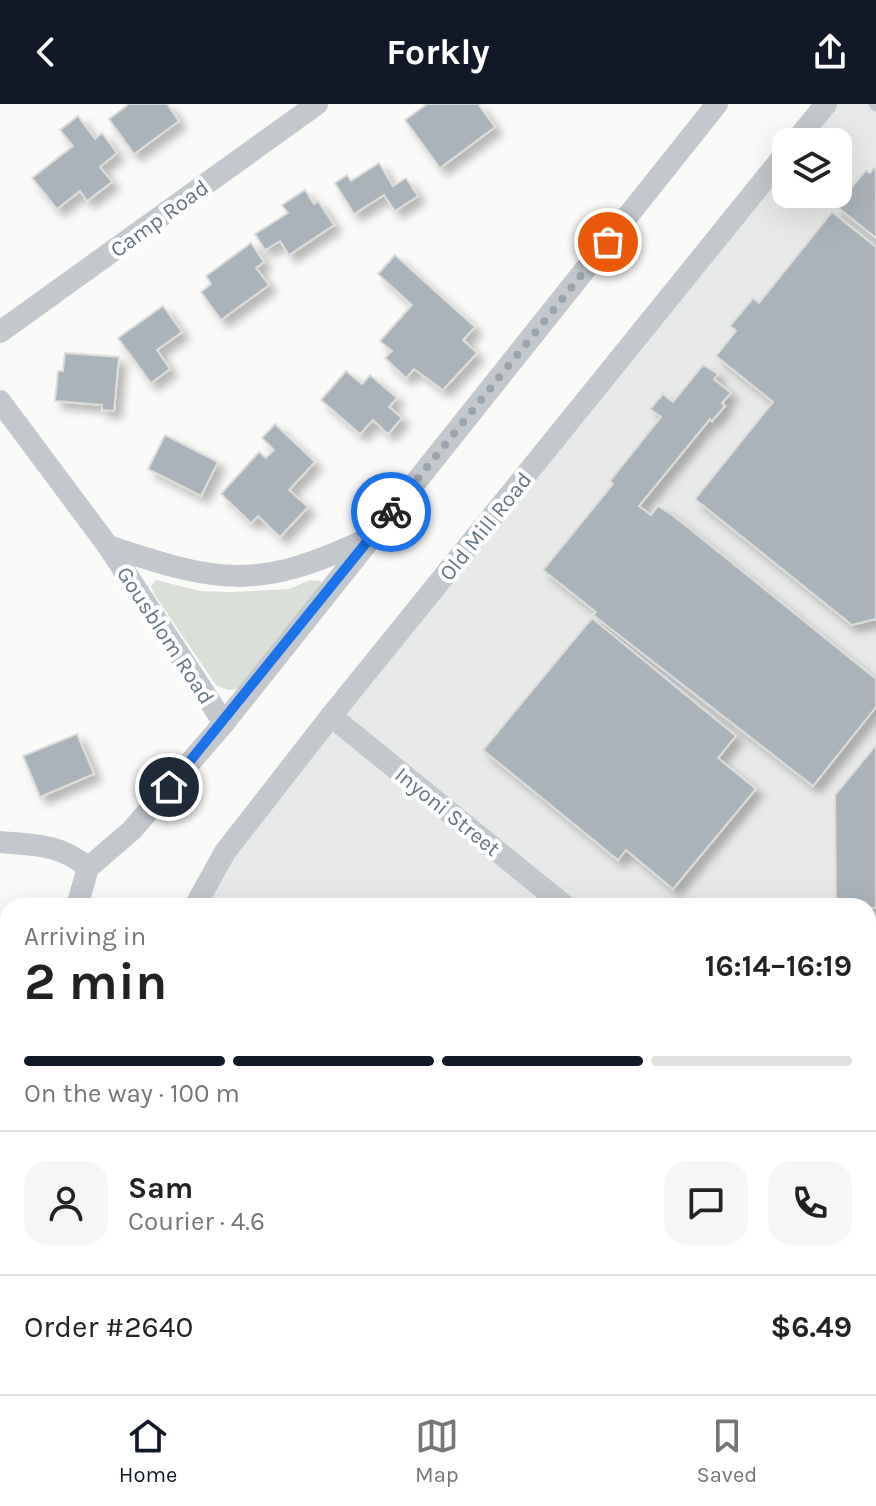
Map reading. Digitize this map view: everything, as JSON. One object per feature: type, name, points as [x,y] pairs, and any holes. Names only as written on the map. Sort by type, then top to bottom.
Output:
[{"type":"street","name":"Camp Road","points":[[0,332],[317,104]]},
{"type":"street","points":[[806,128],[826,104]]},
{"type":"street","name":"Gousblom Road","points":[[88,868],[132,830],[224,723],[706,109]]},
{"type":"street","name":"Old Mill Road","points":[[199,898],[225,852],[331,716],[772,170]]},
{"type":"street","name":"Gousblom Road","points":[[0,401],[108,546],[224,723]]},
{"type":"street","name":"Gousblom Road","points":[[108,546],[177,569],[228,578],[278,574],[327,558],[371,537]]},
{"type":"street","name":"Inyoni Street","points":[[331,716],[555,898]]},
{"type":"street","points":[[0,842],[54,847],[73,854],[88,868],[79,898]]},
{"type":"shaded area","points":[[826,104],[876,104],[876,898],[201,898],[772,171],[772,208],[852,208],[852,128],[806,128]]},
{"type":"shaded area","points":[[156,580],[200,591],[230,592],[289,589],[310,580],[321,581],[321,590],[237,689],[228,690],[216,685],[154,594],[151,586]]},
{"type":"building","points":[[129,104],[167,104],[179,121],[134,154],[109,119]]},
{"type":"building","points":[[427,104],[478,104],[495,127],[440,168],[405,120]]},
{"type":"building","points":[[78,116],[95,139],[102,133],[117,153],[100,167],[112,182],[87,201],[80,191],[57,209],[32,178],[73,146],[60,130]]},
{"type":"building","points":[[379,163],[393,186],[406,178],[418,196],[395,211],[384,195],[354,214],[335,183],[347,175],[351,181]]},
{"type":"building","points":[[876,169],[876,238],[838,208],[852,208],[852,187],[866,170],[870,173]]},
{"type":"building","points":[[305,190],[314,204],[318,201],[334,225],[289,255],[280,241],[265,250],[255,234],[288,213],[282,205]]},
{"type":"building","points":[[832,212],[876,247],[876,619],[852,625],[695,499],[773,402],[716,356],[736,331],[730,326],[753,298],[759,303]]},
{"type":"building","points":[[251,243],[264,262],[256,268],[269,285],[221,320],[201,292],[211,284],[206,276]]},
{"type":"building","points":[[395,255],[475,327],[463,340],[477,353],[443,390],[414,369],[406,378],[385,358],[392,351],[380,341],[412,305],[378,274]]},
{"type":"building","points":[[163,306],[182,332],[157,350],[170,369],[151,383],[118,338]]},
{"type":"building","points":[[65,353],[119,357],[114,411],[102,410],[102,405],[55,401],[58,371],[63,371]]},
{"type":"building","points":[[703,365],[718,374],[714,379],[731,393],[722,403],[725,406],[712,421],[710,419],[639,506],[651,515],[658,506],[675,517],[876,679],[876,707],[813,786],[593,615],[596,612],[543,570],[613,484],[610,481],[661,417],[650,409],[663,394],[673,402]]},
{"type":"building","points":[[346,371],[362,384],[370,375],[397,398],[389,407],[402,418],[388,434],[373,420],[360,434],[321,400]]},
{"type":"building","points":[[275,424],[315,462],[289,490],[308,507],[280,537],[258,516],[251,523],[221,494],[259,452],[266,458],[274,450],[262,438]]},
{"type":"building","points":[[165,435],[218,462],[201,496],[148,469]]},
{"type":"building","points":[[592,618],[736,736],[718,758],[756,789],[673,889],[626,850],[618,860],[483,750]]},
{"type":"building","points":[[77,734],[94,774],[40,797],[23,756]]},
{"type":"building","points":[[876,745],[876,898],[836,898],[835,795]]},
{"type":"way so far","points":[[391,512],[608,242]]},
{"type":"route","points":[[169,787],[224,723],[391,512]]}]
